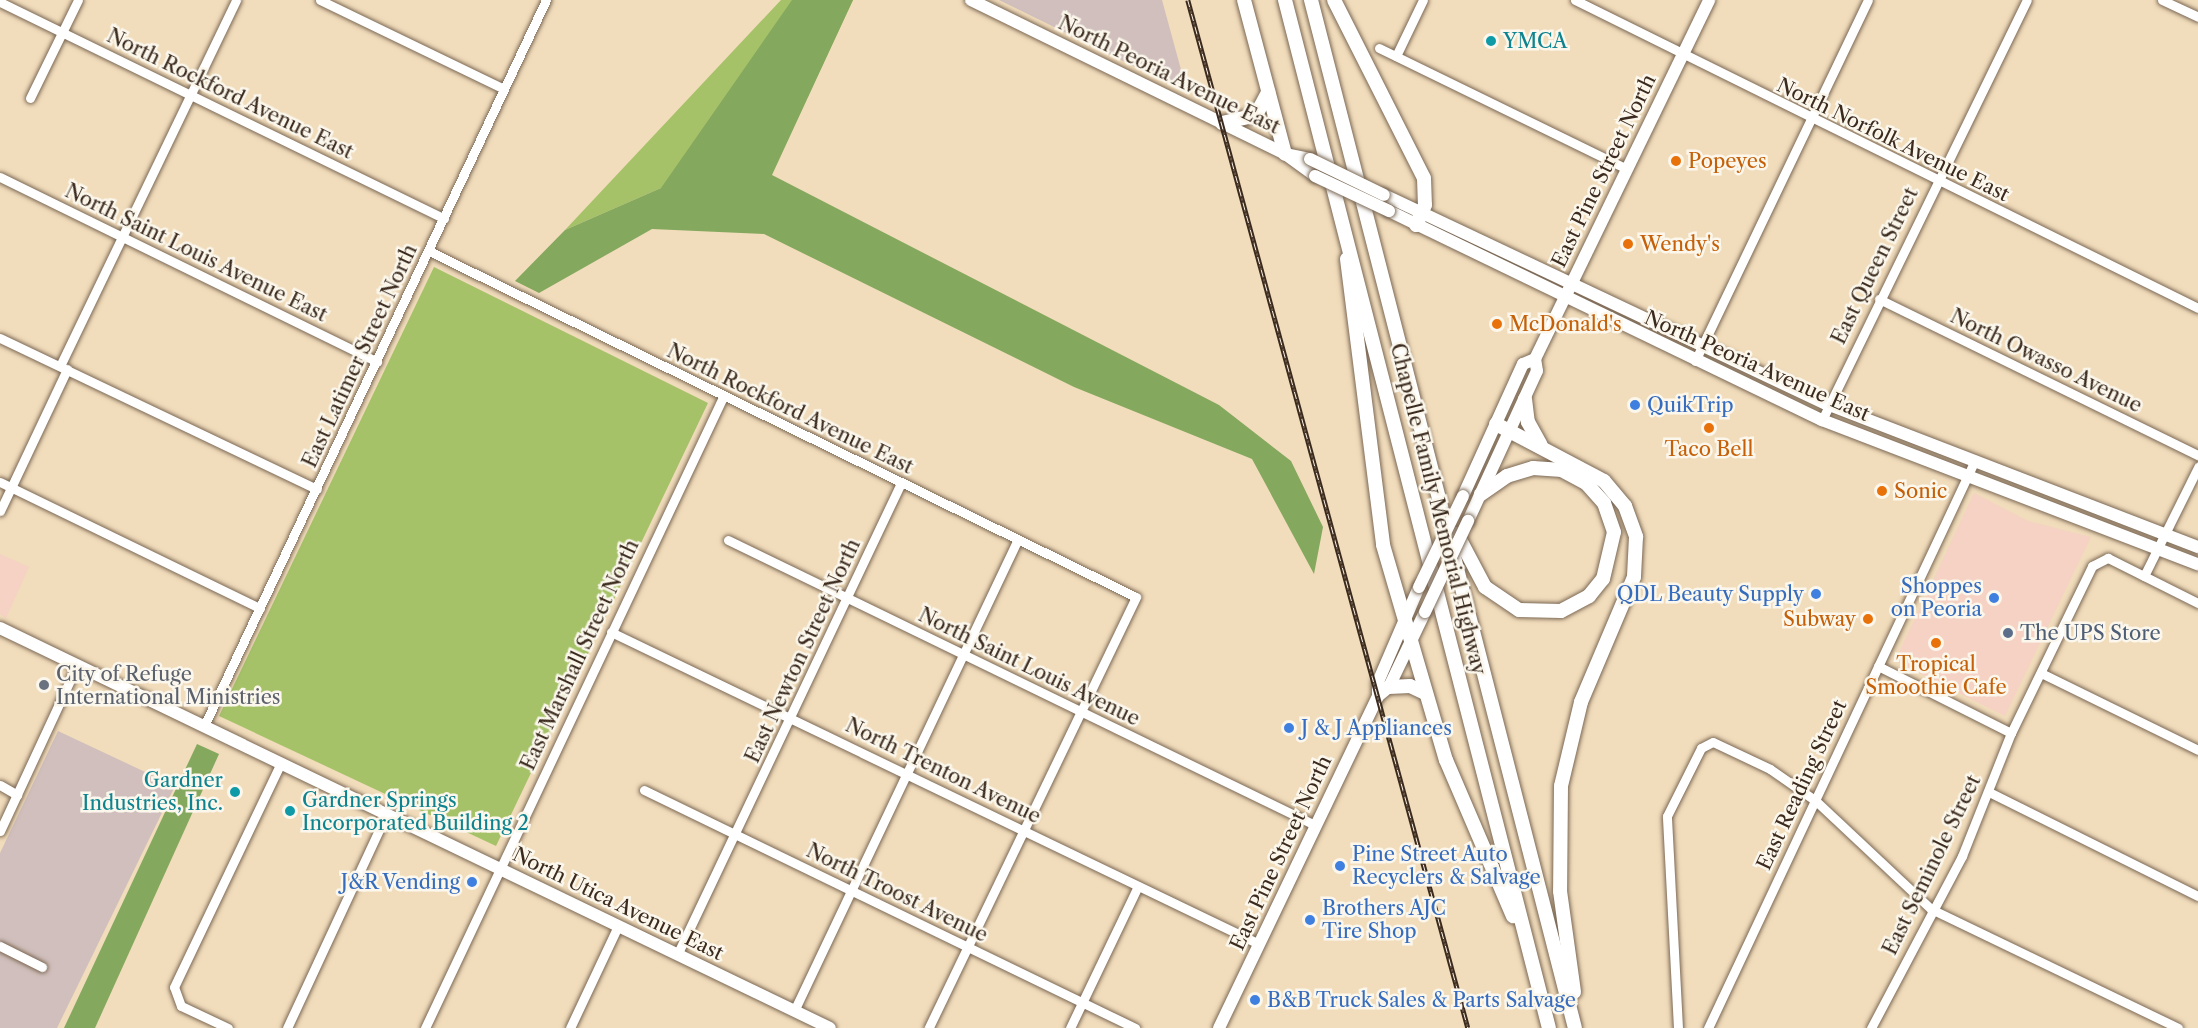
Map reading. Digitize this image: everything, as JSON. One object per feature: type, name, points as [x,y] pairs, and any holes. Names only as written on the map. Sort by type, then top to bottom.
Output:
[{"type":"highway","points":[[1244,0],[1285,154]]},
{"type":"highway","name":"Chapelle Family Memorial Highway","points":[[1285,0],[1338,194],[1549,1028]]},
{"type":"highway","name":"Chapelle Family Memorial Highway","points":[[1311,0],[1577,1028]]},
{"type":"highway","points":[[1334,0],[1424,178],[1419,218]]},
{"type":"highway","points":[[1222,123],[1256,115],[1268,92]]},
{"type":"highway","points":[[1338,194],[1373,499],[1403,621],[1446,760],[1488,850],[1538,982]]},
{"type":"highway","points":[[1525,399],[1528,422],[1543,447]]},
{"type":"highway","points":[[1496,424],[1543,447],[1613,489],[1630,517],[1637,547],[1630,590],[1581,702],[1561,786],[1560,891],[1577,1028]]},
{"type":"highway","points":[[1443,505],[1477,575],[1508,607],[1538,614],[1561,611],[1597,587],[1611,560],[1614,532],[1604,503],[1586,483],[1562,470],[1533,468],[1507,476],[1481,494]]},
{"type":"highway","points":[[1383,692],[1410,686],[1425,693]]},
{"type":"main road","name":"North Peoria Avenue East","points":[[971,0],[1285,154],[1315,176],[1389,212],[1419,218],[1571,282],[1699,345],[1827,404],[2198,547]]},
{"type":"main road","name":"East Pine Street North","points":[[1220,1028],[1315,825],[1425,612],[1525,399],[1537,370],[1535,360],[1571,282],[1709,0]]},
{"type":"main road","name":"North Peoria Avenue East","points":[[1285,154],[1310,159],[1384,195],[1419,218],[1564,298],[1822,420],[2159,547],[2198,564]]},
{"type":"main road","name":"East Pine Street North","points":[[1383,692],[1378,682],[1419,586],[1523,364],[1535,360]]},
{"type":"main road","name":"North Utica Avenue East","points":[[0,628],[830,1028]]},
{"type":"street","points":[[30,98],[78,0]]},
{"type":"street","points":[[0,511],[122,237],[236,0]]},
{"type":"street","points":[[321,0],[504,89]]},
{"type":"street","name":"East Latimer Street North","points":[[204,726],[546,0]]},
{"type":"street","points":[[1396,56],[1423,0]]},
{"type":"street","name":"North Norfolk Avenue East","points":[[1575,0],[1810,120],[2198,308]]},
{"type":"street","points":[[1695,361],[1699,345],[1868,0]]},
{"type":"street","name":"East Queen Street","points":[[1822,420],[1827,404],[1936,180],[2027,0]]},
{"type":"street","points":[[2162,0],[2198,17]]},
{"type":"street","name":"North Rockford Avenue East","points":[[0,2],[444,219]]},
{"type":"street","points":[[1379,48],[1627,169]]},
{"type":"street","name":"North Saint Louis Avenue East","points":[[0,177],[377,362]]},
{"type":"street","name":"North Rockford Avenue East","points":[[429,251],[723,397],[1136,597],[1081,712]]},
{"type":"street","name":"North Owasso Avenue","points":[[1879,299],[2198,455]]},
{"type":"street","points":[[0,338],[317,489]]},
{"type":"street","name":"East Marshall Street North","points":[[425,1028],[723,397]]},
{"type":"street","name":"East Reading Street","points":[[1708,1028],[1975,460]]},
{"type":"street","points":[[2198,467],[2144,576],[2198,603]]},
{"type":"street","points":[[0,482],[260,608]]},
{"type":"street","name":"East Newton Street North","points":[[677,955],[848,599],[901,483]]},
{"type":"street","points":[[794,1011],[1018,539]]},
{"type":"street","name":"North Saint Louis Avenue","points":[[728,540],[1315,825]]},
{"type":"street","name":"East Seminole Street","points":[[1871,1028],[1991,793],[2011,734],[2092,566],[2103,558],[2144,576]]},
{"type":"street","name":"North Trenton Avenue","points":[[611,632],[792,717],[1259,944]]},
{"type":"street","points":[[0,831],[77,665]]},
{"type":"street","points":[[1878,666],[2011,734]]},
{"type":"street","points":[[2041,673],[2198,750]]},
{"type":"street","points":[[929,1028],[1081,712]]},
{"type":"street","points":[[1678,1028],[1666,822],[1701,748],[1717,743],[1816,801],[1931,909],[2178,1028]]},
{"type":"street","points":[[228,1028],[176,1000],[174,987],[282,763]]},
{"type":"street","points":[[0,785],[17,795]]},
{"type":"street","name":"North Troost Avenue","points":[[644,790],[1135,1028]]},
{"type":"street","points":[[1991,793],[2198,896]]},
{"type":"street","points":[[287,1028],[387,813]]},
{"type":"street","points":[[1070,1028],[1138,886]]},
{"type":"street","points":[[570,1028],[618,926]]},
{"type":"street","points":[[0,946],[42,967]]},
{"type":"shaded area","points":[[999,0],[1162,0],[1183,77],[1178,88]]},
{"type":"shaded area","name":"Shoppes on Peoria","points":[[1974,493],[2028,521],[2091,537],[2005,716],[1895,661]]},
{"type":"shaded area","points":[[0,554],[29,567],[6,618],[0,614]]},
{"type":"shaded area","points":[[58,731],[175,786],[57,1028],[0,1028],[0,853]]},
{"type":"green space","points":[[781,0],[853,0],[771,175],[661,188],[565,230]]},
{"type":"green space","points":[[792,0],[853,0],[772,175],[1219,405],[1291,461],[1323,527],[1314,574],[1252,459],[1074,387],[764,234],[652,229],[539,293],[515,281],[565,230],[661,188]]},
{"type":"green space","points":[[434,267],[708,403],[496,846],[219,716]]},
{"type":"green space","points":[[197,744],[219,754],[95,1028],[64,1028]]},
{"type":"railway","points":[[1188,0],[1468,1028]]},
{"type":"place","name":"YMCA","points":[[1491,41]]},
{"type":"place","name":"Popeyes","points":[[1676,161]]},
{"type":"place","name":"Wendy's","points":[[1628,244]]},
{"type":"place","name":"McDonald's","points":[[1497,324]]},
{"type":"place","name":"QuikTrip","points":[[1635,405]]},
{"type":"place","name":"Taco Bell","points":[[1709,428]]},
{"type":"place","name":"Sonic","points":[[1882,491]]},
{"type":"place","name":"QDL Beauty Supply","points":[[1816,594]]},
{"type":"place","name":"Shoppes on Peoria","points":[[1994,598]]},
{"type":"place","name":"Subway","points":[[1868,619]]},
{"type":"place","name":"The UPS Store","points":[[2008,633]]},
{"type":"place","name":"Tropical Smoothie Cafe","points":[[1936,643]]},
{"type":"place","name":"City of Refuge International Ministries","points":[[44,685]]},
{"type":"place","name":"J & J Appliances","points":[[1289,728]]},
{"type":"place","name":"Gardner Industries, Inc.","points":[[235,792]]},
{"type":"place","name":"Gardner Springs Incorporated Building 2","points":[[290,811]]},
{"type":"place","name":"Pine Street Auto Recyclers & Salvage","points":[[1340,866]]},
{"type":"place","name":"J&R Vending","points":[[472,882]]},
{"type":"place","name":"Brothers AJC Tire Shop","points":[[1310,920]]},
{"type":"place","name":"B&B Truck Sales & Parts Salvage","points":[[1255,1000]]}]
